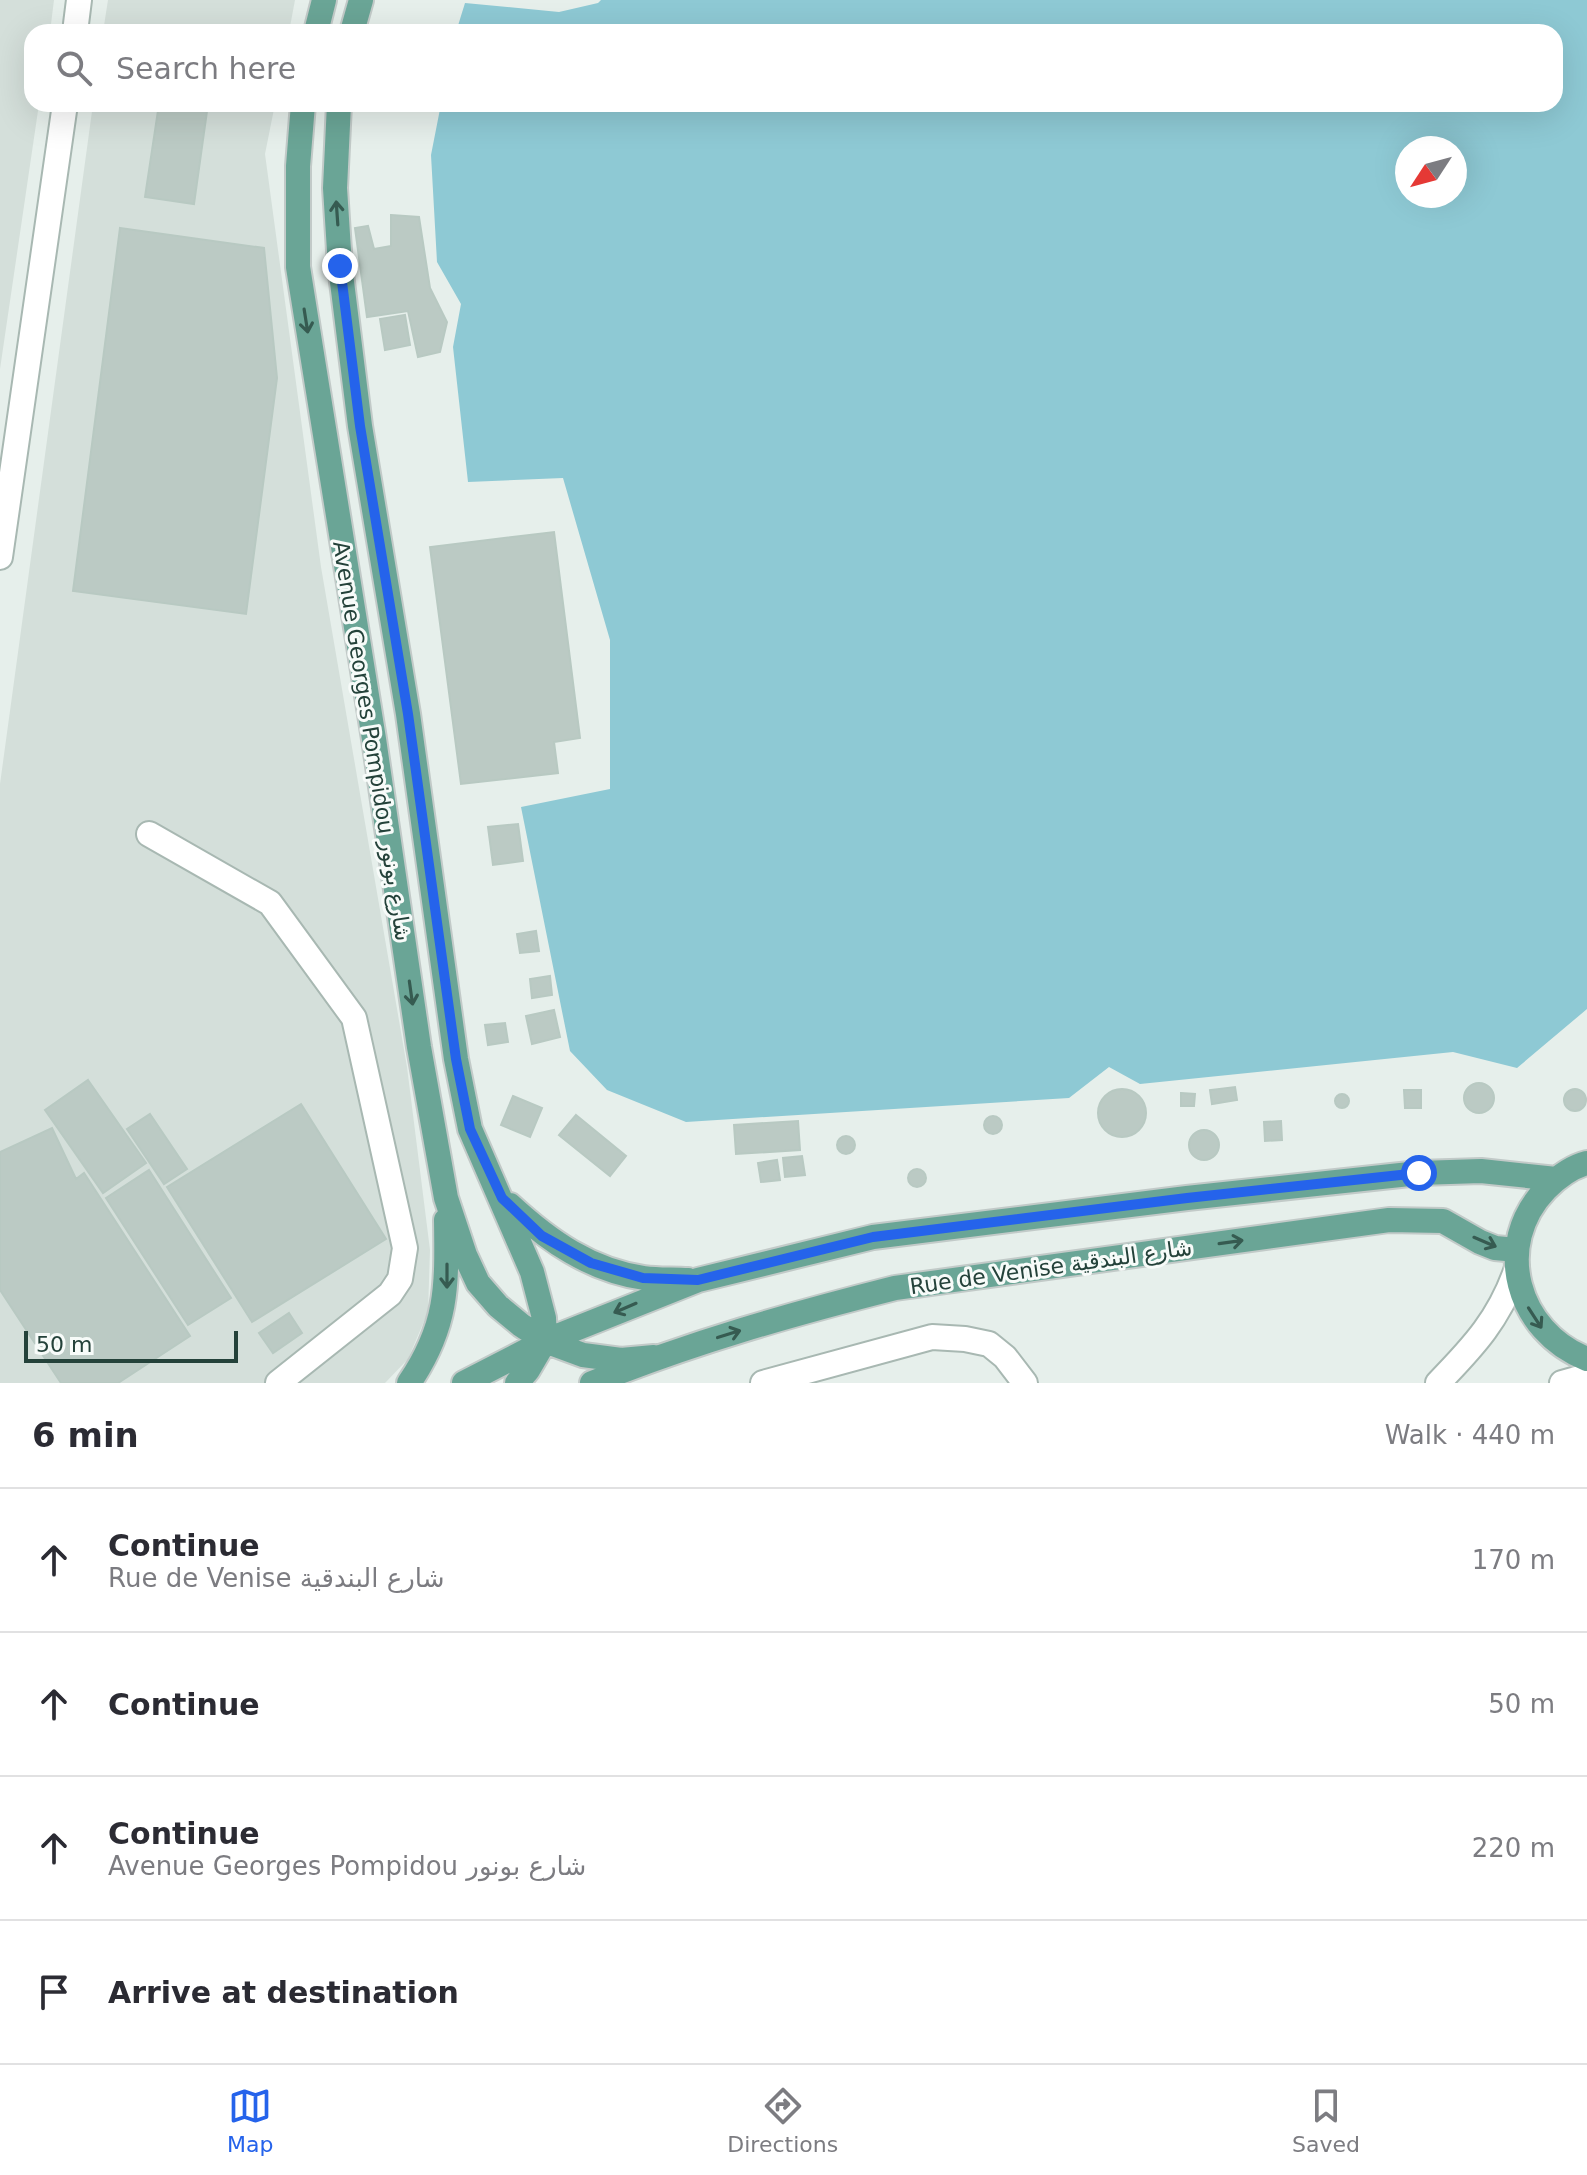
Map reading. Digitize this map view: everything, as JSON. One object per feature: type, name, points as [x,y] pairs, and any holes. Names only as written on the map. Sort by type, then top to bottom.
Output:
[{"type":"main road","points":[[318,24],[324,0]]},
{"type":"main road","points":[[354,24],[361,0]]},
{"type":"main road","name":"Avenue Georges Pompidou شارع بونور","points":[[302,112],[298,166],[298,267],[374,739],[419,1047],[446,1198],[478,1283],[498,1306],[545,1341],[595,1357],[621,1360],[654,1357]]},
{"type":"main road","name":"Avenue Georges Pompidou شارع بونور","points":[[339,112],[335,188],[340,266],[360,426],[408,714],[456,1059],[470,1129],[502,1198],[541,1298],[545,1341]]},
{"type":"main road","points":[[1587,1163],[1556,1179],[1537,1199],[1524,1223],[1517,1259],[1522,1294],[1533,1318],[1550,1338],[1587,1359]]},
{"type":"main road","points":[[464,1383],[545,1341],[698,1280],[873,1237],[1419,1173],[1481,1171],[1556,1179]]},
{"type":"main road","points":[[409,1383],[437,1331],[447,1287],[446,1198]]},
{"type":"main road","points":[[502,1198],[542,1236],[591,1263],[643,1278],[698,1280]]},
{"type":"main road","name":"Rue de Venise شارع البندقية","points":[[592,1383],[654,1357],[816,1308],[895,1288],[1389,1220],[1443,1221],[1517,1259]]},
{"type":"main road","points":[[517,1383],[545,1341]]},
{"type":"street","points":[[76,24],[79,0]]},
{"type":"street","points":[[0,557],[64,112]]},
{"type":"street","points":[[149,834],[270,903],[354,1018],[405,1248],[400,1279],[390,1294],[278,1383]]},
{"type":"street","points":[[1438,1383],[1470,1351],[1495,1319],[1509,1291],[1517,1259]]},
{"type":"street","points":[[763,1383],[932,1337],[989,1344],[1005,1357],[1025,1383]]},
{"type":"street","points":[[1562,1383],[1587,1376]]},
{"type":"shaded area","points":[[0,0],[54,0],[51,24],[24,24],[24,112],[38,112],[0,369]]},
{"type":"shaded area","points":[[108,0],[295,0],[290,24],[104,24]]},
{"type":"shaded area","points":[[92,112],[273,112],[265,154],[321,567],[407,1067],[430,1250],[428,1312],[408,1359],[385,1383],[0,1383],[0,784]]},
{"type":"water","points":[[601,0],[1587,0],[1587,1009],[1517,1068],[1453,1052],[1140,1084],[1109,1067],[1069,1098],[686,1122],[607,1090],[570,1051],[521,807],[610,789],[610,640],[563,478],[468,482],[453,347],[461,304],[437,262],[431,155],[439,112],[1563,112],[1563,24],[458,24],[465,3],[559,12]]},
{"type":"building","points":[[158,112],[207,112],[194,204],[145,197]]},
{"type":"building","points":[[391,215],[419,217],[430,288],[447,322],[440,352],[418,357],[408,311],[367,317],[355,228],[368,226],[374,249],[391,246]]},
{"type":"building","points":[[120,228],[264,248],[277,378],[246,614],[73,591]]},
{"type":"building","points":[[405,315],[410,345],[385,350],[380,319]]},
{"type":"building","points":[[554,532],[580,738],[554,742],[558,773],[461,784],[430,547]]},
{"type":"building","points":[[518,824],[523,861],[493,865],[488,827]]},
{"type":"building","points":[[536,931],[539,951],[520,953],[517,934]]},
{"type":"building","points":[[550,976],[552,995],[532,998],[530,979]]},
{"type":"building","points":[[554,1010],[560,1037],[532,1044],[526,1016]]},
{"type":"building","points":[[505,1023],[508,1042],[488,1045],[485,1025]]},
{"type":"building","points":[[88,1080],[146,1163],[103,1193],[45,1110]]},
{"type":"building","points":[[1479,1083],[1490,1087],[1494,1098],[1490,1109],[1479,1113],[1468,1109],[1464,1098],[1468,1087]]},
{"type":"building","points":[[1235,1087],[1237,1100],[1212,1104],[1210,1090]]},
{"type":"building","points":[[1122,1089],[1139,1096],[1146,1113],[1139,1130],[1122,1137],[1105,1130],[1098,1113],[1105,1096]]},
{"type":"building","points":[[1575,1089],[1583,1092],[1586,1100],[1583,1108],[1575,1111],[1567,1108],[1564,1100],[1567,1092]]},
{"type":"building","points":[[1404,1090],[1421,1090],[1421,1108],[1405,1108]]},
{"type":"building","points":[[1181,1093],[1195,1094],[1194,1106],[1181,1106]]},
{"type":"building","points":[[1342,1094],[1349,1101],[1342,1108],[1335,1101]]},
{"type":"building","points":[[513,1096],[542,1108],[530,1137],[501,1125]]},
{"type":"building","points":[[301,1104],[386,1239],[252,1322],[167,1187]]},
{"type":"building","points":[[150,1114],[187,1169],[164,1184],[127,1129]]},
{"type":"building","points":[[576,1115],[626,1156],[610,1176],[559,1135]]},
{"type":"building","points":[[989,1116],[997,1116],[1002,1125],[1000,1132],[989,1134],[984,1129],[984,1121]]},
{"type":"building","points":[[798,1121],[800,1150],[736,1154],[734,1125]]},
{"type":"building","points":[[1281,1121],[1282,1140],[1265,1141],[1264,1122]]},
{"type":"building","points":[[52,1128],[76,1179],[84,1173],[190,1336],[118,1383],[61,1383],[0,1290],[0,1152]]},
{"type":"building","points":[[1204,1130],[1215,1134],[1219,1145],[1215,1156],[1204,1160],[1193,1156],[1189,1145],[1193,1134]]},
{"type":"building","points":[[842,1136],[850,1136],[855,1145],[853,1152],[842,1154],[837,1149],[837,1141]]},
{"type":"building","points":[[802,1156],[805,1175],[785,1177],[783,1158]]},
{"type":"building","points":[[777,1160],[780,1180],[761,1182],[758,1163]]},
{"type":"building","points":[[913,1169],[921,1169],[926,1178],[924,1185],[913,1187],[908,1182],[908,1174]]},
{"type":"building","points":[[149,1170],[231,1298],[188,1325],[106,1198]]},
{"type":"building","points":[[289,1313],[302,1333],[273,1353],[259,1333]]},
{"type":"route","points":[[340,266],[360,426],[408,714],[456,1059],[470,1129],[502,1198],[542,1236],[591,1263],[643,1278],[698,1280],[873,1237],[1419,1173]]}]
